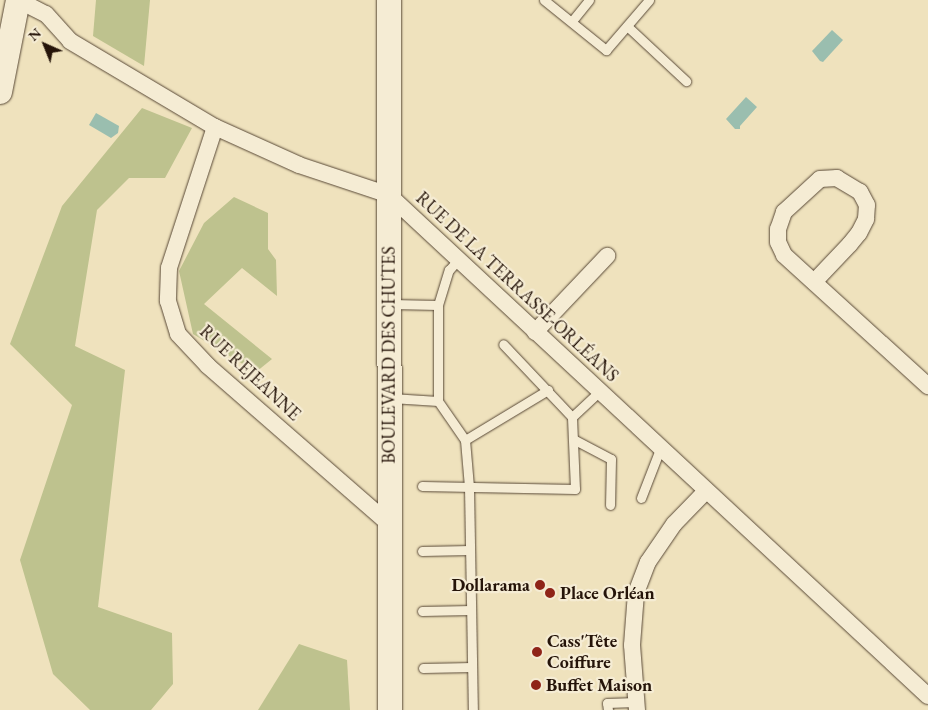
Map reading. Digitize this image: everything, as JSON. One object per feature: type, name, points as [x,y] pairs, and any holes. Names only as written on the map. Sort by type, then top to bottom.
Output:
[{"type":"street","name":"RUE DE LA TERRASSE-ORLÉANS","points":[[18,0],[46,14],[70,41],[215,127],[299,164],[389,195],[706,492],[928,696]]},
{"type":"street","points":[[0,92],[18,0]]},
{"type":"street","name":"BOULEVARD DES CHUTES","points":[[389,0],[390,710]]},
{"type":"street","name":"RUE REJEANNE","points":[[215,127],[168,268],[168,301],[178,334],[208,366],[389,524]]},
{"type":"street","points":[[814,282],[850,244],[866,219],[867,205],[860,192],[837,178],[820,180],[784,212],[778,228],[778,242],[784,255],[928,386]]},
{"type":"street","points":[[535,332],[607,256]]},
{"type":"street","points":[[636,706],[632,645],[636,593],[648,562],[674,524],[706,492]]},
{"type":"lane","points":[[544,0],[606,50],[649,0]]},
{"type":"lane","points":[[572,21],[589,0]]},
{"type":"lane","points":[[627,26],[686,81]]},
{"type":"lane","points":[[458,260],[450,270],[438,305],[438,401],[465,440],[469,487],[473,710]]},
{"type":"lane","points":[[389,304],[438,305]]},
{"type":"lane","points":[[422,486],[575,489],[572,417],[504,344]]},
{"type":"lane","points":[[465,440],[548,390]]},
{"type":"lane","points":[[572,417],[599,392]]},
{"type":"lane","points":[[389,398],[438,401]]},
{"type":"lane","points":[[573,439],[611,459],[610,505]]},
{"type":"lane","points":[[640,498],[660,449]]},
{"type":"lane","points":[[422,551],[470,550]]},
{"type":"lane","points":[[422,611],[471,610]]},
{"type":"lane","points":[[423,668],[472,667]]},
{"type":"lane","points":[[608,710],[608,703],[636,706]]},
{"type":"green space","points":[[96,0],[150,0],[144,66],[93,36]]},
{"type":"green space","points":[[142,108],[192,128],[165,178],[129,178],[97,210],[75,346],[125,370],[98,607],[172,633],[173,684],[151,710],[90,710],[53,674],[20,560],[72,405],[10,344],[62,206]]},
{"type":"green space","points":[[234,197],[268,213],[268,249],[276,260],[277,296],[242,268],[204,304],[272,359],[256,372],[193,334],[179,271],[204,223]]},
{"type":"green space","points":[[299,644],[347,660],[350,710],[258,710]]},
{"type":"shaded area","points":[[832,30],[843,40],[823,62],[820,61],[812,51]]},
{"type":"shaded area","points":[[746,97],[757,107],[740,126],[740,129],[735,129],[726,119]]},
{"type":"shaded area","points":[[96,113],[119,126],[118,133],[111,138],[89,125]]},
{"type":"place","name":"Dollarama","points":[[540,585]]},
{"type":"place","name":"Place Orléan","points":[[550,593]]},
{"type":"place","name":"Cass'Tête Coiffure","points":[[537,652]]},
{"type":"place","name":"Buffet Maison","points":[[536,685]]}]
